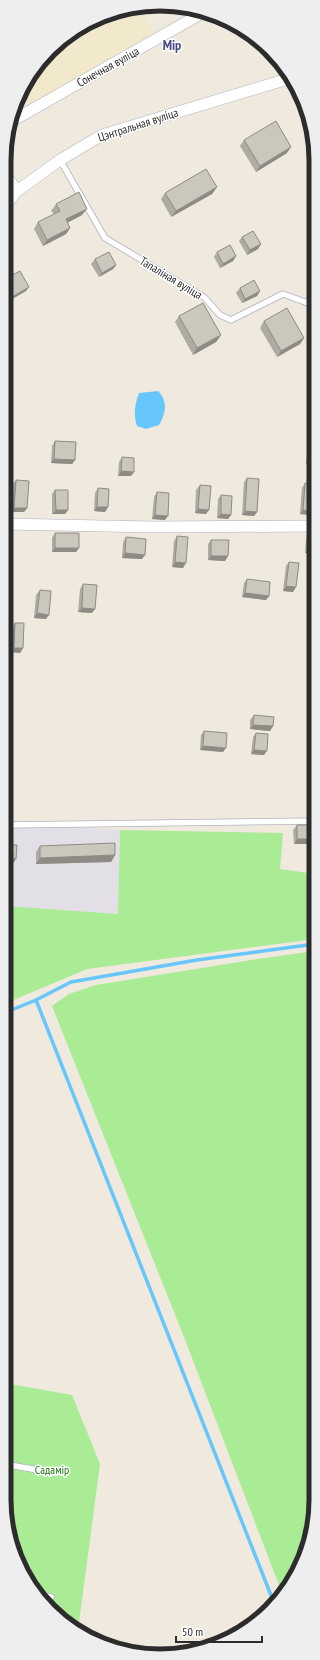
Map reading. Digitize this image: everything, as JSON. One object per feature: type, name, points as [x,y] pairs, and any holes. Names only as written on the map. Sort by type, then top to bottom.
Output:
[{"type":"street","name":"Сонечная вуліца","points":[[17,118],[197,16]]},
{"type":"street","name":"Цэнтральная вуліца","points":[[11,199],[17,191],[60,160],[102,134],[285,79]]},
{"type":"street","points":[[11,182],[17,191]]},
{"type":"street","points":[[11,524],[154,527],[309,526]]},
{"type":"lane","name":"Тапаліная вуліца","points":[[60,160],[105,238],[204,297],[220,315],[231,320],[283,294],[309,303]]},
{"type":"lane","points":[[11,825],[309,821]]},
{"type":"lane","points":[[11,1465],[49,1472]]},
{"type":"lane","points":[[46,1596],[51,1597]]},
{"type":"shaded area","points":[[141,12],[157,35],[18,114],[31,85],[48,62],[69,42],[94,26],[121,16]]},
{"type":"shaded area","points":[[11,824],[120,830],[118,914],[11,906]]},
{"type":"green space","points":[[120,830],[283,833],[280,869],[309,873],[309,940],[87,969],[11,1001],[11,906],[118,914]]},
{"type":"green space","points":[[309,952],[309,1510],[304,1539],[298,1557],[280,1588],[184,1337],[52,1006],[69,994],[96,985]]},
{"type":"green space","name":"Садамір","points":[[11,1384],[72,1395],[100,1464],[79,1625],[62,1612],[36,1583],[26,1566],[16,1539],[11,1510]]},
{"type":"water","points":[[158,391],[165,403],[163,416],[159,425],[146,429],[137,426],[135,409],[139,393]]},
{"type":"building","points":[[276,121],[291,147],[260,166],[244,140]]},
{"type":"building","points":[[206,169],[217,187],[176,211],[165,193]]},
{"type":"building","points":[[79,192],[87,209],[66,219],[70,228],[47,240],[38,222],[60,211],[56,204]]},
{"type":"building","points":[[253,231],[261,244],[250,250],[242,237]]},
{"type":"building","points":[[230,245],[236,256],[223,264],[217,252]]},
{"type":"building","points":[[109,252],[116,265],[102,273],[95,259]]},
{"type":"building","points":[[20,271],[29,287],[11,298],[11,276]]},
{"type":"building","points":[[254,280],[260,291],[245,299],[240,288]]},
{"type":"building","points":[[203,303],[221,335],[197,348],[179,316]]},
{"type":"building","points":[[287,308],[304,338],[281,351],[264,321]]},
{"type":"building","points":[[55,441],[76,442],[75,460],[54,459]]},
{"type":"building","points":[[122,457],[134,458],[134,472],[121,471]]},
{"type":"building","points":[[247,478],[259,479],[257,512],[245,511]]},
{"type":"building","points":[[16,480],[29,481],[27,508],[14,508]]},
{"type":"building","points":[[305,483],[309,483],[309,510],[303,510]]},
{"type":"building","points":[[200,485],[211,486],[209,510],[198,509]]},
{"type":"building","points":[[98,488],[109,489],[108,507],[97,507]]},
{"type":"building","points":[[55,490],[68,490],[68,510],[56,510]]},
{"type":"building","points":[[157,492],[169,493],[168,516],[155,515]]},
{"type":"building","points":[[221,495],[232,496],[231,515],[221,514]]},
{"type":"building","points":[[55,533],[79,533],[79,548],[55,548]]},
{"type":"building","points":[[177,536],[188,537],[186,563],[175,562]]},
{"type":"building","points":[[126,537],[146,539],[145,555],[125,553]]},
{"type":"building","points":[[211,540],[229,540],[228,556],[211,556]]},
{"type":"building","points":[[289,562],[299,563],[296,587],[286,586]]},
{"type":"building","points":[[247,579],[270,582],[269,596],[245,593]]},
{"type":"building","points":[[83,584],[97,585],[95,609],[82,608]]},
{"type":"building","points":[[40,590],[51,591],[49,615],[37,613]]},
{"type":"building","points":[[15,623],[24,623],[23,648],[14,648]]},
{"type":"building","points":[[254,715],[274,717],[273,726],[253,725]]},
{"type":"building","points":[[204,731],[227,733],[226,748],[203,746]]},
{"type":"building","points":[[256,733],[268,734],[267,751],[254,750]]},
{"type":"building","points":[[297,825],[309,825],[309,839],[297,839]]},
{"type":"building","points":[[115,843],[115,855],[40,858],[40,846]]},
{"type":"building","points":[[11,845],[17,845],[16,859],[11,859]]},
{"type":"waterway","points":[[11,1010],[36,1000],[71,982],[197,960],[309,945]]},
{"type":"waterway","points":[[36,1000],[272,1598]]},
{"type":"district","name":"Мір","points":[[172,45]]}]
